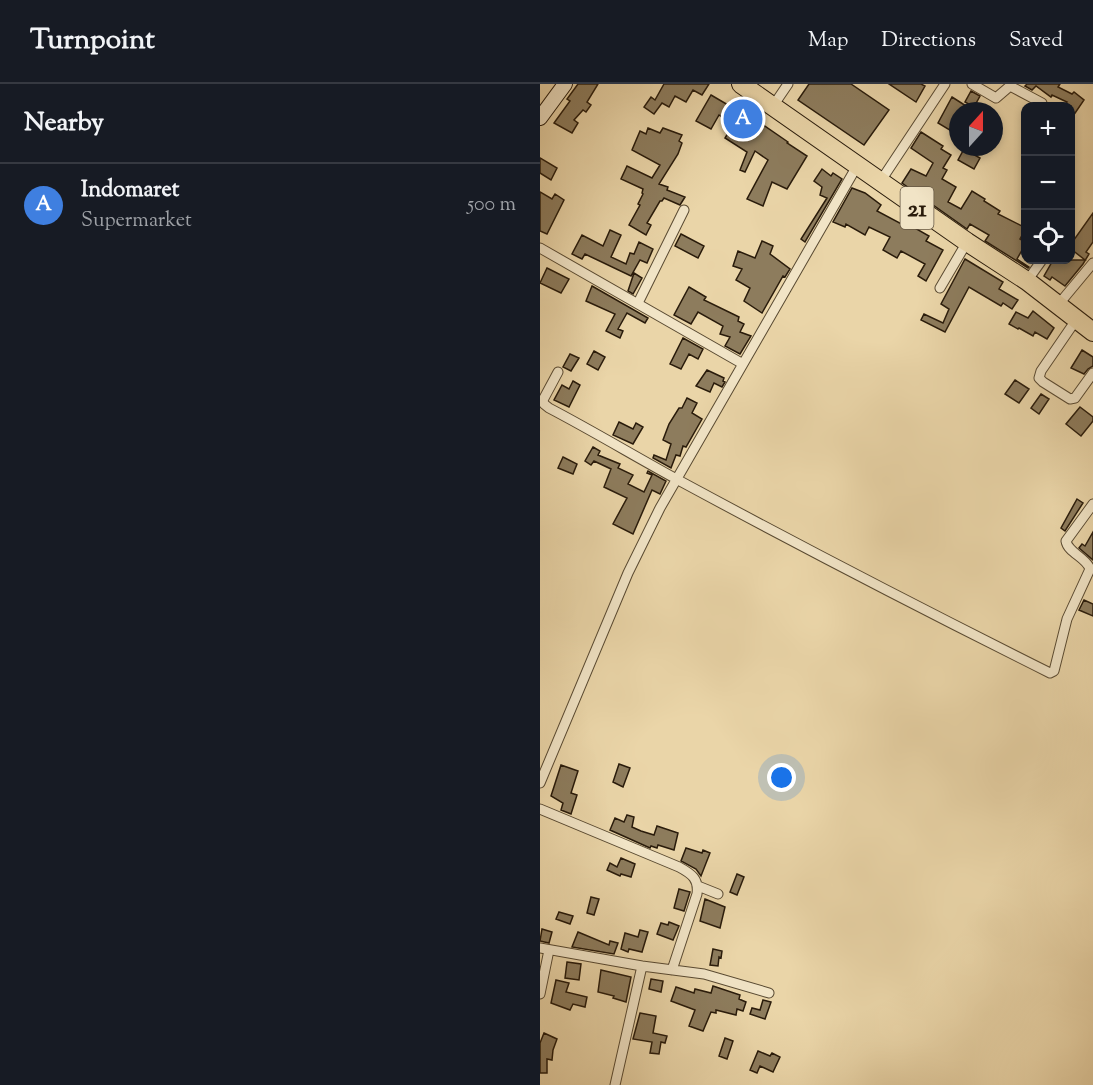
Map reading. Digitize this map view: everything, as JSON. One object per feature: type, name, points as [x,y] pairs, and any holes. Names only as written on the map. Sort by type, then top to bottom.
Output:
[{"type":"highway","name":"21","points":[[741,84],[967,242],[1027,281],[1093,332]]},
{"type":"street","points":[[540,118],[565,84]]},
{"type":"street","points":[[773,106],[788,84]]},
{"type":"street","points":[[880,182],[945,84]]},
{"type":"street","points":[[972,84],[996,98],[1010,86],[1040,102]]},
{"type":"street","points":[[540,783],[628,573],[677,480],[857,166]]},
{"type":"street","points":[[638,303],[684,210]]},
{"type":"street","points":[[940,288],[967,242]]},
{"type":"street","points":[[540,248],[743,364]]},
{"type":"street","points":[[1058,305],[1093,263]]},
{"type":"street","points":[[1027,281],[1039,264]]},
{"type":"street","points":[[1076,320],[1041,371],[1039,378],[1070,399],[1075,398],[1093,373]]},
{"type":"street","points":[[558,372],[543,400],[544,404],[677,480],[1050,673],[1054,671],[1067,619],[1090,568],[1089,564],[1067,546],[1066,541],[1093,504]]},
{"type":"street","points":[[540,809],[680,867],[693,876],[698,886],[718,894]]},
{"type":"street","points":[[672,970],[698,886]]},
{"type":"street","points":[[540,994],[545,949],[704,974],[769,993]]},
{"type":"street","points":[[615,1085],[642,966]]},
{"type":"building","points":[[578,84],[598,84],[587,102],[591,105],[586,112],[583,110],[574,120],[578,123],[572,133],[554,123],[570,101],[567,99]]},
{"type":"building","points":[[664,84],[709,84],[702,95],[693,90],[686,102],[675,96],[669,107],[662,103],[654,114],[644,107],[651,97],[655,100]]},
{"type":"building","points":[[809,84],[851,84],[889,110],[864,145],[798,100]]},
{"type":"building","points":[[889,84],[921,84],[925,86],[916,102]]},
{"type":"building","points":[[1027,84],[1060,84],[1058,87],[1072,94],[1074,92],[1084,100],[1075,113],[1075,102],[1067,102],[1052,95],[1051,97],[1036,86],[1032,90],[1025,86]]},
{"type":"building","points":[[971,91],[980,96],[977,102],[965,102]]},
{"type":"building","points":[[711,95],[728,105],[731,101],[739,106],[737,108],[763,122],[762,124],[807,156],[787,189],[772,182],[763,206],[747,199],[768,160],[755,151],[745,172],[740,170],[747,152],[725,138],[733,125],[719,115],[711,129],[696,121]]},
{"type":"building","points":[[952,97],[960,102],[949,102]]},
{"type":"building","points":[[949,103],[949,130],[938,123]]},
{"type":"building","points":[[648,128],[660,133],[663,128],[682,135],[678,154],[659,184],[685,197],[680,205],[664,198],[660,201],[647,223],[651,225],[646,235],[629,225],[640,205],[638,204],[643,189],[621,179],[627,166],[652,178],[660,165],[632,150],[640,131],[646,134]]},
{"type":"building","points":[[921,132],[943,146],[941,149],[949,154],[950,156],[943,168],[947,170],[942,179],[956,187],[948,202],[961,209],[972,191],[1000,211],[998,214],[1021,226],[1021,252],[1017,259],[1021,264],[985,241],[989,235],[970,224],[967,229],[902,183],[911,169],[926,176],[933,163],[911,148]]},
{"type":"building","points":[[960,156],[980,158],[974,169],[958,160]]},
{"type":"building","points":[[540,158],[557,168],[551,180],[540,173]]},
{"type":"building","points":[[822,169],[831,176],[833,173],[842,179],[805,242],[801,239],[827,198],[820,195],[822,187],[814,181]]},
{"type":"building","points":[[852,188],[865,193],[881,205],[877,211],[929,236],[926,241],[943,250],[926,281],[918,276],[925,264],[901,251],[897,258],[883,250],[890,237],[869,227],[865,235],[846,224],[845,227],[833,222]]},
{"type":"building","points":[[540,192],[552,199],[555,194],[564,200],[547,234],[540,231]]},
{"type":"building","points":[[1093,213],[1093,242],[1086,252],[1089,254],[1083,264],[1065,286],[1052,277],[1050,280],[1044,276],[1051,264],[1075,264],[1075,260],[1085,260],[1075,252],[1075,238]]},
{"type":"building","points":[[610,230],[621,235],[611,257],[626,264],[630,253],[634,254],[639,242],[653,249],[647,263],[640,260],[631,276],[585,254],[582,259],[572,254],[582,235],[603,246]]},
{"type":"building","points":[[681,234],[704,246],[698,258],[675,246]]},
{"type":"building","points":[[762,241],[773,246],[770,254],[790,269],[785,277],[783,276],[762,313],[744,301],[750,288],[736,280],[742,269],[733,266],[738,251],[755,258]]},
{"type":"building","points":[[965,259],[1003,282],[999,289],[1018,300],[1012,309],[1003,303],[1001,306],[969,287],[945,332],[921,320],[924,314],[943,323],[949,309],[941,304]]},
{"type":"building","points":[[547,268],[569,279],[561,293],[540,283]]},
{"type":"building","points":[[634,273],[642,278],[633,294],[628,291]]},
{"type":"building","points":[[592,286],[648,318],[645,323],[627,313],[618,329],[623,331],[620,338],[606,331],[615,314],[586,301]]},
{"type":"building","points":[[689,287],[706,297],[704,300],[739,317],[738,321],[744,324],[740,332],[751,336],[740,354],[725,346],[730,337],[720,334],[723,326],[698,312],[691,324],[674,315]]},
{"type":"building","points":[[1033,311],[1054,328],[1047,339],[1035,332],[1033,336],[1009,324],[1016,312],[1028,318]]},
{"type":"building","points":[[683,338],[703,349],[698,359],[689,354],[681,369],[670,364]]},
{"type":"building","points":[[1082,350],[1093,357],[1093,366],[1084,374],[1071,368]]},
{"type":"building","points":[[594,351],[605,357],[598,370],[587,364]]},
{"type":"building","points":[[570,354],[579,358],[571,371],[563,367]]},
{"type":"building","points":[[707,370],[724,378],[725,382],[722,387],[714,383],[710,392],[696,386]]},
{"type":"building","points":[[1015,380],[1029,389],[1019,403],[1005,394]]},
{"type":"building","points":[[573,381],[580,385],[569,407],[554,400],[562,385],[569,389]]},
{"type":"building","points":[[1041,394],[1049,399],[1039,414],[1031,408]]},
{"type":"building","points":[[687,398],[697,403],[692,413],[702,419],[686,447],[683,446],[680,456],[676,455],[671,468],[653,458],[654,455],[666,460],[671,444],[663,440],[669,424]]},
{"type":"building","points":[[1080,407],[1093,417],[1093,421],[1081,436],[1066,424]]},
{"type":"building","points":[[619,422],[633,429],[636,423],[643,427],[633,444],[613,435]]},
{"type":"building","points":[[593,447],[600,451],[598,455],[620,464],[618,468],[633,475],[628,484],[644,492],[652,475],[647,473],[648,471],[666,481],[660,494],[652,490],[633,534],[613,524],[627,498],[604,487],[611,469],[594,461],[591,465],[585,461]]},
{"type":"building","points":[[563,457],[577,464],[573,474],[558,468]]},
{"type":"building","points":[[1077,499],[1083,503],[1065,531],[1061,528]]},
{"type":"building","points":[[1093,532],[1093,560],[1079,548],[1082,544],[1085,546]]},
{"type":"building","points":[[1084,600],[1093,604],[1093,616],[1079,610]]},
{"type":"building","points":[[619,764],[630,768],[623,787],[613,782]]},
{"type":"building","points":[[561,765],[578,771],[571,793],[577,795],[571,814],[561,810],[563,803],[551,796]]},
{"type":"building","points":[[627,815],[634,817],[632,827],[641,831],[654,835],[657,826],[678,833],[674,850],[658,845],[657,848],[651,846],[650,848],[610,830],[615,818],[624,822]]},
{"type":"building","points":[[686,848],[710,853],[701,876],[696,869],[681,861]]},
{"type":"building","points":[[621,858],[635,864],[631,877],[621,874],[620,876],[607,870],[610,863],[617,867]]},
{"type":"building","points":[[737,874],[744,877],[737,895],[730,892]]},
{"type":"building","points":[[679,889],[690,892],[684,911],[674,908]]},
{"type":"building","points":[[591,897],[599,899],[594,915],[587,913]]},
{"type":"building","points":[[705,899],[725,907],[720,928],[700,921]]},
{"type":"building","points":[[559,912],[573,916],[570,924],[556,919]]},
{"type":"building","points":[[669,922],[679,926],[673,940],[657,934],[661,923],[668,925]]},
{"type":"building","points":[[542,929],[552,932],[549,943],[540,941]]},
{"type":"building","points":[[640,930],[648,932],[642,952],[629,949],[628,952],[621,949],[625,933],[638,937]]},
{"type":"building","points":[[578,932],[609,945],[610,941],[618,943],[614,954],[572,947]]},
{"type":"building","points":[[713,949],[722,951],[718,966],[710,965]]},
{"type":"building","points":[[567,962],[581,964],[579,980],[565,978]]},
{"type":"building","points":[[601,970],[631,977],[626,1002],[598,992]]},
{"type":"building","points":[[651,979],[663,981],[661,992],[649,989]]},
{"type":"building","points":[[556,980],[569,983],[566,992],[587,997],[585,1007],[573,1004],[570,1010],[551,1003]]},
{"type":"building","points":[[713,986],[740,995],[739,999],[746,1002],[743,1011],[737,1009],[736,1015],[716,1010],[716,1013],[711,1012],[703,1031],[689,1026],[695,1010],[671,1001],[676,987],[694,993],[695,989],[711,993]]},
{"type":"building","points":[[763,1000],[771,1002],[765,1019],[750,1014],[752,1008],[760,1010]]},
{"type":"building","points":[[640,1013],[656,1016],[653,1033],[667,1036],[665,1043],[661,1042],[659,1054],[650,1053],[652,1042],[633,1039]]},
{"type":"building","points":[[544,1033],[557,1039],[552,1060],[547,1059],[547,1073],[540,1073],[540,1043]]},
{"type":"building","points":[[725,1038],[733,1041],[727,1059],[719,1056]]},
{"type":"building","points":[[758,1051],[780,1057],[773,1072],[760,1066],[757,1073],[750,1070]]},
{"type":"place","name":"Indomaret","points":[[743,119]]}]
